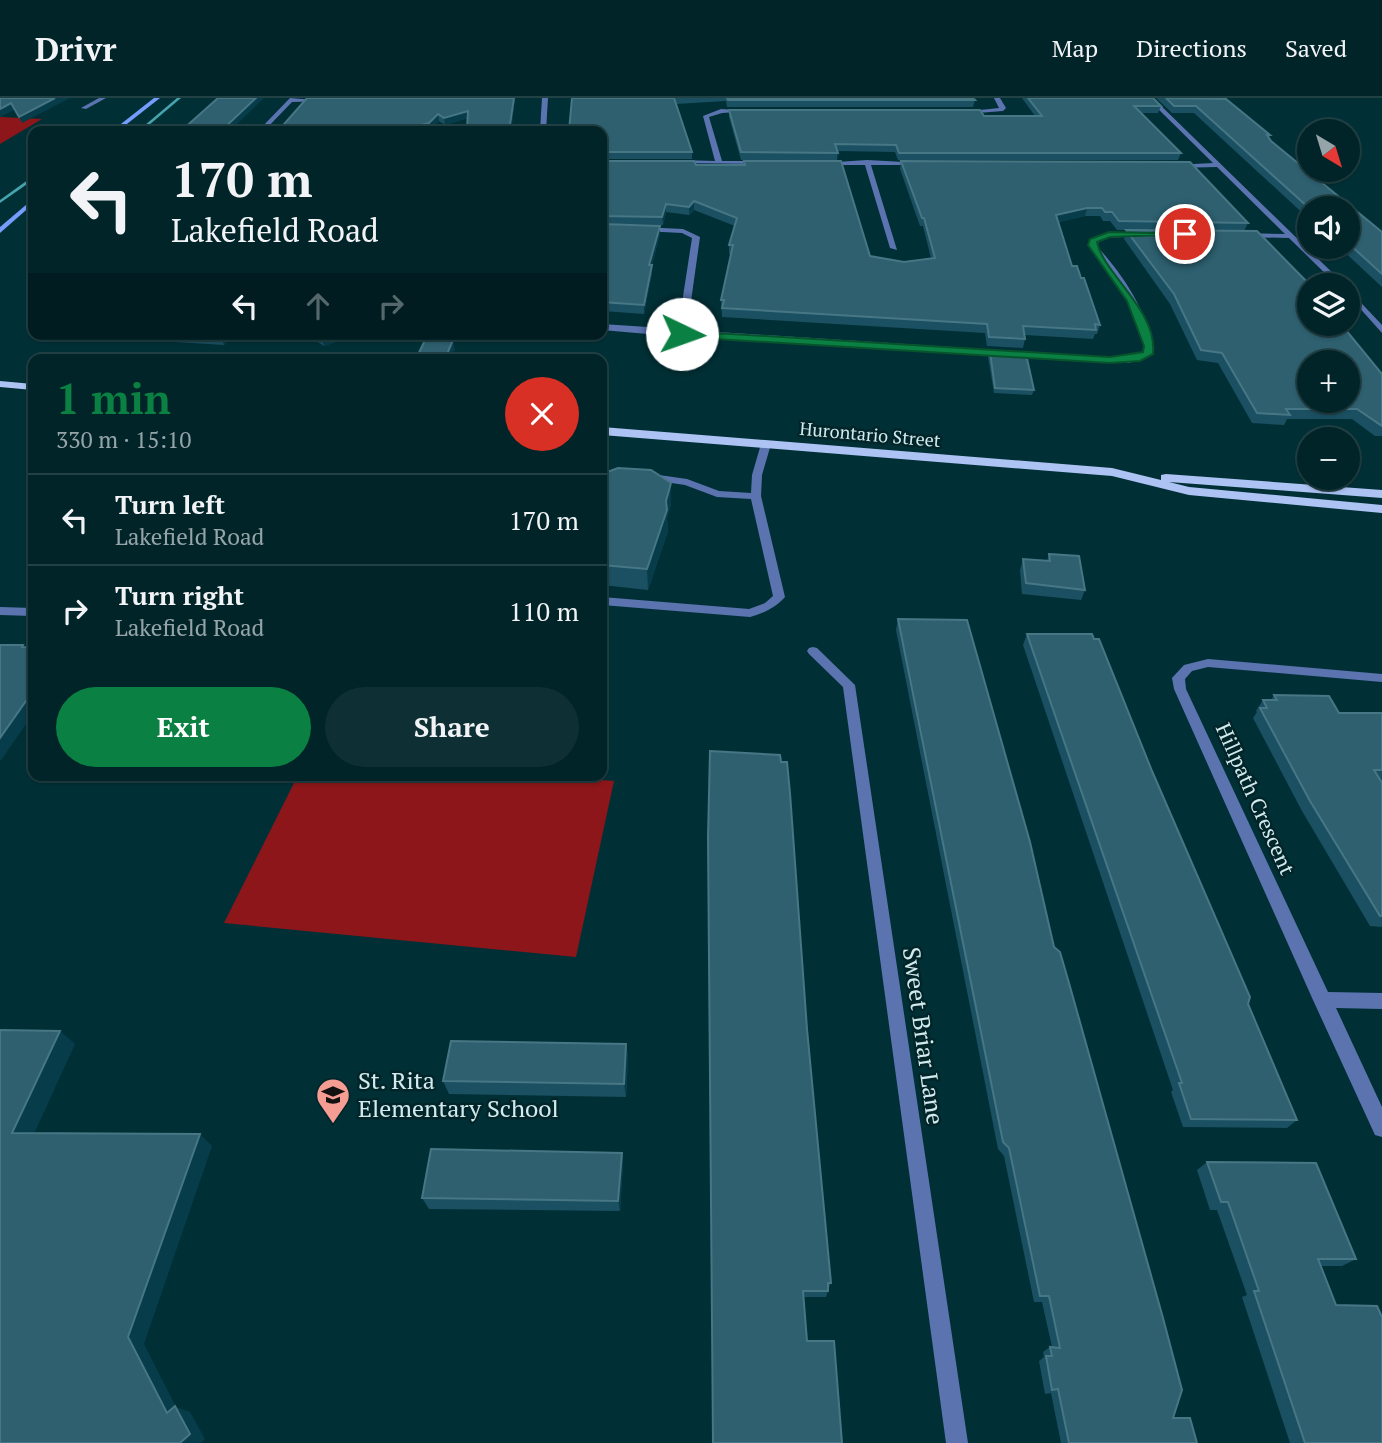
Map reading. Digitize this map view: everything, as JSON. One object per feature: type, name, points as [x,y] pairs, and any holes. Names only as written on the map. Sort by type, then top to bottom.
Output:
[{"type":"main road","points":[[121,126],[157,98]]},
{"type":"main road","points":[[0,231],[28,206]]},
{"type":"main road","points":[[0,384],[28,387]]},
{"type":"main road","name":"Hurontario Street","points":[[607,431],[1112,472],[1189,491],[1382,509]]},
{"type":"main road","name":"Hurontario Street","points":[[1135,479],[1183,478],[1382,494]]},
{"type":"street","points":[[84,108],[103,98]]},
{"type":"street","points":[[543,126],[545,98]]},
{"type":"street","points":[[958,111],[1001,110],[1003,108],[997,98]]},
{"type":"street","points":[[1150,98],[1329,273]]},
{"type":"street","points":[[266,126],[292,99],[332,101]]},
{"type":"street","points":[[719,162],[706,116],[721,111],[761,110]]},
{"type":"street","points":[[669,162],[774,164]]},
{"type":"street","points":[[867,162],[894,248]]},
{"type":"street","points":[[814,163],[934,164]]},
{"type":"street","points":[[1165,167],[1219,165]]},
{"type":"street","points":[[631,228],[683,231],[696,237],[682,334]]},
{"type":"street","points":[[607,327],[1110,360],[1140,358],[1148,354],[1149,346],[1139,320],[1124,288],[1092,245],[1101,236],[1157,234]]},
{"type":"street","points":[[1233,235],[1291,236]]},
{"type":"street","points":[[1360,305],[1382,330]]},
{"type":"street","points":[[607,601],[750,613],[769,606],[779,597],[756,496],[757,475],[766,444]]},
{"type":"street","points":[[637,475],[687,482],[717,494],[756,496]]},
{"type":"street","points":[[0,611],[28,612]]},
{"type":"street","name":"Sweet Briar Lane","points":[[813,651],[849,685],[957,1443]]},
{"type":"street","name":"Hillpath Crescent","points":[[1382,678],[1208,663],[1188,668],[1178,678],[1180,689],[1382,1128]]},
{"type":"street","points":[[1321,1000],[1382,1001]]},
{"type":"shaded area","points":[[0,117],[42,119],[28,126],[0,144]]},
{"type":"shaded area","points":[[295,781],[614,781],[576,957],[224,923]]},
{"type":"building","points":[[0,98],[55,98],[19,117],[11,103],[0,109]]},
{"type":"building","points":[[218,98],[256,98],[226,126],[187,126]]},
{"type":"building","points":[[307,98],[514,98],[510,126],[467,126],[468,111],[444,118],[438,114],[429,123],[417,126],[282,126]]},
{"type":"building","points":[[572,98],[674,98],[692,152],[607,152],[607,126],[569,126]]},
{"type":"building","points":[[727,98],[973,98],[975,100],[728,100]]},
{"type":"building","points":[[1028,98],[1153,98],[1161,106],[1134,106],[1181,153],[899,153],[896,145],[835,144],[838,153],[741,152],[729,110],[980,110],[984,116],[1042,116]]},
{"type":"building","points":[[1166,98],[1226,99],[1270,135],[1267,135],[1271,141],[1297,162],[1297,182],[1321,182],[1338,196],[1297,197],[1196,106],[1174,106]]},
{"type":"building","points":[[607,161],[694,161],[696,165],[745,165],[744,161],[841,161],[870,256],[904,262],[935,258],[924,218],[901,161],[1190,162],[1248,223],[1119,221],[1112,212],[1105,212],[1102,208],[1087,208],[1056,215],[1072,266],[1077,266],[1081,278],[1084,278],[1100,325],[1095,324],[1096,330],[1023,326],[1025,339],[989,337],[987,324],[722,308],[724,300],[721,300],[733,245],[729,245],[737,218],[694,201],[689,207],[666,204],[662,217],[607,216]]},
{"type":"building","points":[[1360,214],[1382,232],[1382,274],[1360,254]]},
{"type":"building","points":[[607,224],[660,226],[649,265],[652,265],[644,305],[607,302]]},
{"type":"building","points":[[1126,230],[1257,231],[1298,273],[1297,336],[1351,336],[1382,374],[1382,426],[1360,411],[1360,350],[1297,350],[1297,409],[1286,409],[1290,415],[1257,413],[1222,353],[1201,350],[1174,294]]},
{"type":"building","points":[[425,340],[453,340],[447,354],[418,354]]},
{"type":"building","points":[[990,352],[1026,354],[1034,390],[995,388]]},
{"type":"building","points":[[618,468],[651,470],[671,483],[666,501],[667,510],[647,569],[607,565],[607,472]]},
{"type":"building","points":[[1049,554],[1079,556],[1085,590],[1026,583],[1023,559],[1050,561]]},
{"type":"building","points":[[898,619],[967,620],[1030,842],[1054,947],[1060,952],[1069,983],[1182,1390],[1173,1418],[1190,1418],[1197,1443],[1069,1443],[1058,1389],[1052,1390],[1046,1356],[1052,1356],[1050,1347],[1060,1348],[1049,1296],[1040,1296],[1009,1148],[1003,1142]]},
{"type":"building","points":[[1027,634],[1092,634],[1094,639],[1099,639],[1152,771],[1250,997],[1248,1004],[1297,1120],[1191,1119],[1179,1083],[1182,1083]]},
{"type":"building","points":[[0,645],[23,645],[22,647],[28,648],[28,701],[0,738]]},
{"type":"building","points":[[1274,695],[1329,696],[1339,713],[1382,713],[1382,770],[1374,770],[1382,783],[1382,916],[1310,801],[1260,708],[1267,708],[1263,700],[1277,700]]},
{"type":"building","points":[[710,751],[780,755],[781,762],[787,762],[807,1029],[831,1283],[828,1283],[828,1291],[803,1291],[807,1341],[834,1341],[842,1443],[713,1443],[708,837]]},
{"type":"building","points":[[0,1030],[60,1031],[12,1133],[200,1134],[128,1337],[167,1413],[175,1406],[190,1434],[180,1443],[0,1443]]},
{"type":"building","points":[[451,1041],[626,1044],[624,1084],[443,1081]]},
{"type":"building","points":[[431,1149],[622,1153],[618,1201],[422,1198]]},
{"type":"building","points":[[1207,1162],[1316,1163],[1356,1259],[1318,1259],[1336,1305],[1377,1306],[1382,1317],[1382,1443],[1305,1443],[1254,1291],[1259,1291],[1228,1202],[1221,1202]]},
{"type":"waterway","points":[[146,126],[179,98]]},
{"type":"waterway","points":[[0,202],[28,182]]},
{"type":"place","name":"St. Rita Elementary School","points":[[333,1125]]},
{"type":"route","points":[[682,334],[1110,360],[1140,358],[1148,354],[1149,346],[1143,329],[1124,288],[1092,245],[1093,241],[1109,234],[1185,234]]}]
